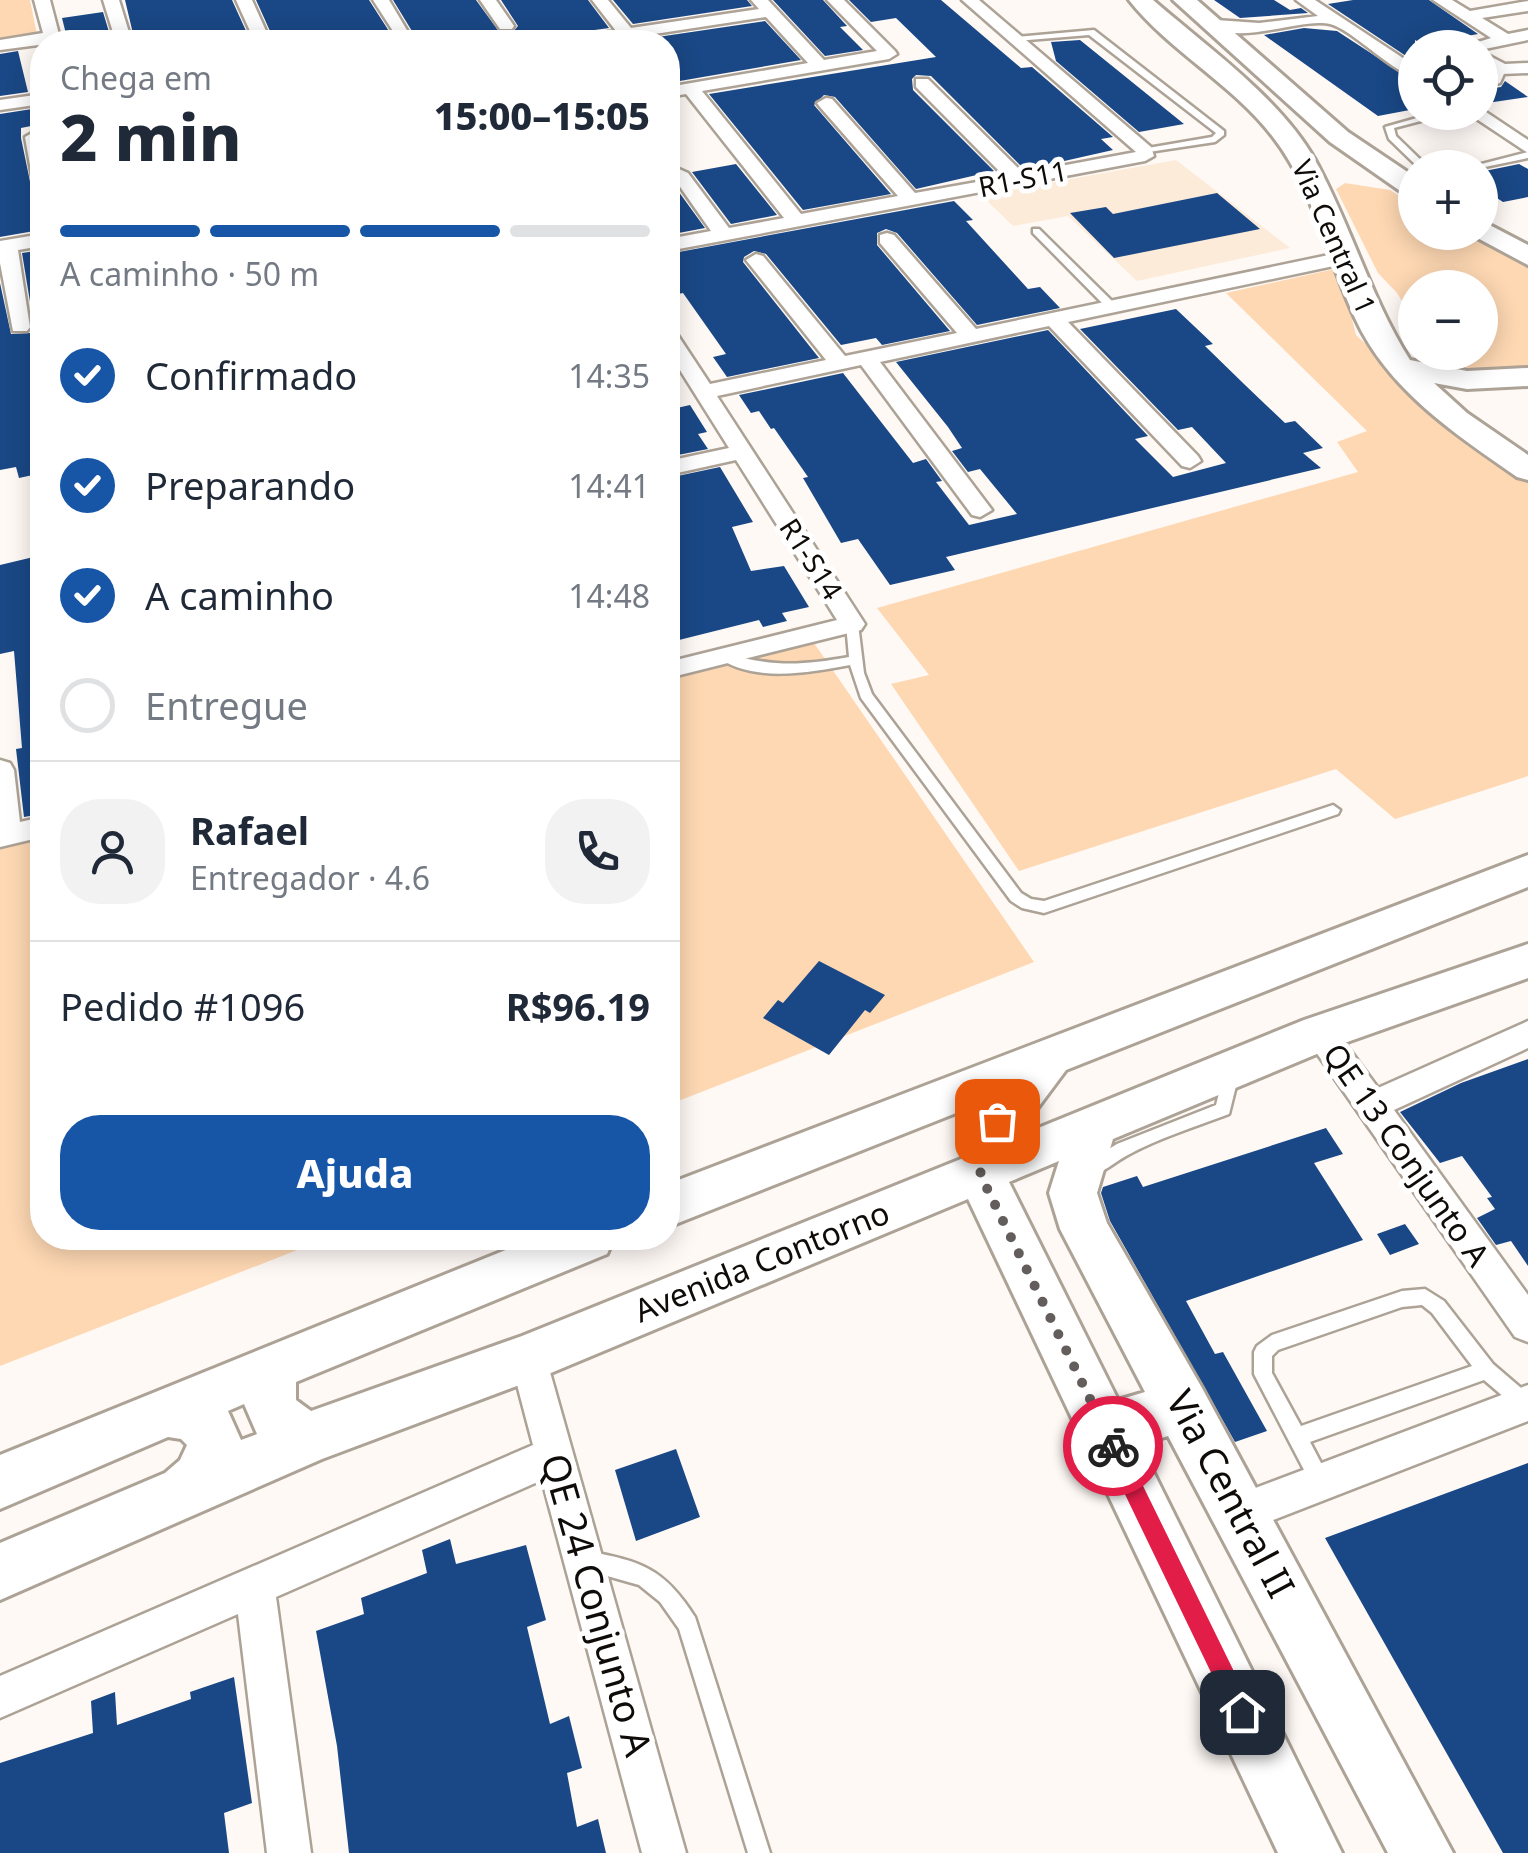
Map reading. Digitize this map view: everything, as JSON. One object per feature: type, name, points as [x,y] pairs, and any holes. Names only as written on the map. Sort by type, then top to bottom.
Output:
[{"type":"main road","name":"Via Central 1","points":[[1140,0],[1230,78],[1280,129],[1337,173]]},
{"type":"main road","name":"Via Central 1","points":[[1184,0],[1237,43],[1337,173],[1343,258],[1379,339],[1398,366]]},
{"type":"main road","points":[[1337,173],[1398,186]]},
{"type":"main road","points":[[1498,239],[1528,257]]},
{"type":"main road","name":"Via Central 1","points":[[1402,370],[1456,420],[1528,470]]},
{"type":"main road","points":[[1415,370],[1467,380],[1528,377]]},
{"type":"main road","points":[[1456,420],[1486,401],[1528,396]]},
{"type":"main road","points":[[680,1201],[1528,870]]},
{"type":"main road","name":"Avenida Contorno","points":[[0,1572],[311,1437],[528,1358],[980,1174],[1084,1153],[1232,1069],[1320,1033],[1528,961]]},
{"type":"main road","points":[[1052,1053],[997,1121],[980,1174],[1311,1853]]},
{"type":"main road","name":"Via Central II","points":[[1084,1153],[1072,1193],[1085,1228],[1422,1853]]},
{"type":"main road","points":[[0,1482],[560,1250]]},
{"type":"main road","points":[[273,1366],[267,1385],[268,1404],[276,1421],[291,1432],[311,1437]]},
{"type":"main road","points":[[1105,1430],[1183,1406]]},
{"type":"main road","points":[[166,1411],[190,1412],[207,1422],[215,1441],[212,1463],[198,1483],[176,1497]]},
{"type":"street","points":[[42,0],[50,30]]},
{"type":"street","points":[[111,0],[120,30]]},
{"type":"street","points":[[244,0],[258,30]]},
{"type":"street","points":[[400,30],[382,2],[404,0]]},
{"type":"street","points":[[488,0],[506,26]]},
{"type":"street","points":[[600,0],[624,30]]},
{"type":"street","points":[[680,90],[889,54],[834,0]]},
{"type":"street","points":[[970,0],[1145,151]]},
{"type":"street","points":[[1304,0],[1398,63]]},
{"type":"street","points":[[1441,0],[1468,16],[1479,30]]},
{"type":"street","points":[[647,30],[764,6],[821,67]]},
{"type":"street","points":[[1468,16],[1528,6]]},
{"type":"street","points":[[1216,25],[1259,28],[1333,19]]},
{"type":"street","points":[[1237,43],[1242,34],[1259,28]]},
{"type":"street","points":[[1498,44],[1528,35]]},
{"type":"street","points":[[0,45],[30,42]]},
{"type":"street","points":[[1498,49],[1528,66]]},
{"type":"street","points":[[1498,60],[1502,69],[1528,66]]},
{"type":"street","points":[[922,83],[1019,180]]},
{"type":"street","points":[[690,88],[797,222]]},
{"type":"street","points":[[0,106],[30,101]]},
{"type":"street","points":[[826,103],[912,201]]},
{"type":"street","points":[[1498,130],[1528,152]]},
{"type":"street","name":"R1-S11","points":[[680,243],[1145,156],[1145,151]]},
{"type":"street","points":[[680,176],[724,235]]},
{"type":"street","points":[[887,239],[972,336]]},
{"type":"street","points":[[10,329],[3,246],[30,242]]},
{"type":"street","points":[[704,392],[1343,258]]},
{"type":"street","points":[[756,260],[840,363]]},
{"type":"street","points":[[1053,318],[1190,461]]},
{"type":"street","name":"R1-S14","points":[[680,355],[852,624],[680,667]]},
{"type":"street","points":[[866,358],[980,510]]},
{"type":"street","points":[[680,465],[743,452]]},
{"type":"street","points":[[0,770],[4,836],[30,829]]},
{"type":"street","name":"QE 13 Conjunto A","points":[[1320,1033],[1528,1325]]},
{"type":"street","points":[[1371,1106],[1528,1034]]},
{"type":"street","name":"QE 24 Conjunto A","points":[[528,1358],[664,1853]]},
{"type":"street","points":[[1240,1513],[1527,1403]]},
{"type":"street","points":[[0,1697],[554,1455]]},
{"type":"street","points":[[254,1584],[288,1853]]},
{"type":"lane","points":[[1016,39],[1091,32],[1221,133],[1216,139],[1145,151]]},
{"type":"lane","points":[[1498,80],[1502,69]]},
{"type":"lane","points":[[1398,126],[1390,128],[1392,137],[1406,150]]},
{"type":"lane","points":[[1498,160],[1528,152]]},
{"type":"lane","points":[[1036,231],[1110,306]]},
{"type":"lane","points":[[852,624],[866,695],[1016,897],[1027,904],[1044,906],[1334,810]]},
{"type":"lane","points":[[722,656],[761,670],[857,660]]},
{"type":"lane","points":[[1321,1482],[1263,1374],[1263,1352],[1272,1344],[1402,1298],[1425,1297],[1438,1307],[1486,1370],[1527,1403]]},
{"type":"lane","points":[[1297,1437],[1486,1370]]},
{"type":"lane","points":[[586,1561],[631,1570],[656,1580],[674,1600],[688,1624],[759,1853]]},
{"type":"shaded area","points":[[0,0],[30,0],[36,30],[30,30],[30,36],[0,40]]},
{"type":"shaded area","points":[[1176,160],[1290,248],[1137,281],[1068,216],[1013,226],[981,195]]},
{"type":"shaded area","points":[[1345,183],[1390,190],[1398,195],[1398,250],[1497,250],[1528,268],[1528,366],[1498,369],[1498,270],[1398,270],[1398,295],[1378,273],[1336,189]]},
{"type":"shaded area","points":[[1339,268],[1356,335],[1475,447],[1528,483],[1528,776],[1395,819],[1336,769],[1019,871],[891,684],[929,675],[877,608],[1358,472],[1337,442],[1367,431],[1226,293]]},
{"type":"shaded area","points":[[814,643],[1034,962],[680,1100],[680,676]]},
{"type":"shaded area","points":[[30,839],[30,1250],[297,1250],[0,1366],[0,846]]},
{"type":"building","points":[[125,0],[232,0],[246,30],[132,30]]},
{"type":"building","points":[[256,0],[369,0],[388,30],[270,30]]},
{"type":"building","points":[[393,0],[476,0],[498,30],[411,30]]},
{"type":"building","points":[[501,0],[588,0],[609,28],[515,30],[518,26]]},
{"type":"building","points":[[613,0],[747,0],[752,6],[633,24]]},
{"type":"building","points":[[773,0],[823,0],[847,26],[840,27],[863,50],[825,56]]},
{"type":"building","points":[[849,0],[941,0],[1021,68],[1032,67],[1113,137],[1101,139],[1113,150],[1051,164],[1021,166],[931,76],[916,75],[912,79],[913,90],[994,171],[916,189],[835,97],[824,95],[814,105],[891,194],[803,210],[709,94],[936,57],[896,18],[871,22]]},
{"type":"building","points":[[1214,0],[1274,0],[1290,10],[1301,8],[1308,13],[1240,18]]},
{"type":"building","points":[[1353,0],[1429,0],[1472,30],[1398,30],[1398,51],[1328,4]]},
{"type":"building","points":[[103,12],[108,30],[65,30],[62,18]]},
{"type":"building","points":[[765,21],[801,60],[680,81],[680,34]]},
{"type":"building","points":[[1304,28],[1337,31],[1398,71],[1398,112],[1378,116],[1264,35]]},
{"type":"building","points":[[1080,40],[1184,124],[1139,132],[1056,61],[1051,42]]},
{"type":"building","points":[[18,51],[28,92],[0,96],[0,54]]},
{"type":"building","points":[[1505,81],[1528,97],[1498,101]]},
{"type":"building","points":[[30,109],[30,126],[21,128],[21,138],[30,182],[30,232],[0,237],[0,114]]},
{"type":"building","points":[[736,164],[777,215],[731,224],[692,172]]},
{"type":"building","points":[[1519,164],[1528,169],[1528,197],[1503,202],[1498,199],[1498,168]]},
{"type":"building","points":[[1217,193],[1260,229],[1114,258],[1070,213],[1106,207],[1113,214]]},
{"type":"building","points":[[680,194],[705,228],[680,233]]},
{"type":"building","points":[[954,201],[973,220],[966,221],[1028,289],[1040,287],[1060,308],[977,325],[897,233],[886,229],[877,233],[877,245],[950,331],[882,345],[876,338],[841,345],[766,254],[754,251],[743,262],[819,358],[727,377],[713,357],[726,354],[680,294],[680,252]]},
{"type":"building","points":[[30,252],[30,302],[22,253]]},
{"type":"building","points":[[0,283],[11,334],[30,333],[30,476],[19,478],[16,467],[0,470]]},
{"type":"building","points":[[1176,309],[1213,344],[1205,346],[1285,423],[1295,421],[1323,448],[1303,453],[1321,468],[946,557],[955,570],[890,585],[858,539],[841,543],[803,478],[808,477],[774,428],[759,411],[751,413],[739,395],[843,373],[913,463],[926,459],[942,481],[936,482],[969,525],[1017,514],[980,469],[968,472],[952,451],[962,448],[896,362],[1048,330],[1148,436],[1135,439],[1173,477],[1226,463],[1192,427],[1178,430],[1080,329]]},
{"type":"building","points":[[690,405],[707,432],[698,434],[708,449],[680,455],[680,407]]},
{"type":"building","points":[[720,467],[753,522],[732,527],[751,571],[784,566],[809,607],[782,613],[787,621],[763,627],[759,620],[680,640],[680,475]]},
{"type":"building","points":[[30,558],[30,816],[24,817],[16,749],[22,748],[14,651],[0,654],[0,565]]},
{"type":"building","points":[[819,961],[885,995],[870,1013],[865,1010],[829,1055],[763,1018],[778,1000],[783,1003]]},
{"type":"building","points":[[1528,1059],[1528,1266],[1511,1241],[1496,1245],[1477,1218],[1495,1209],[1487,1198],[1492,1197],[1462,1156],[1440,1163],[1400,1112],[1461,1083]]},
{"type":"building","points":[[1326,1128],[1343,1154],[1314,1163],[1363,1240],[1186,1301],[1215,1354],[1223,1352],[1267,1431],[1235,1442],[1110,1221],[1101,1193],[1103,1187],[1137,1176],[1143,1187]]},
{"type":"building","points":[[1405,1224],[1419,1244],[1390,1255],[1377,1234]]},
{"type":"building","points":[[676,1449],[700,1517],[636,1541],[615,1470]]},
{"type":"building","points":[[1528,1463],[1528,1853],[1503,1853],[1325,1538]]},
{"type":"building","points":[[450,1539],[456,1564],[526,1545],[546,1620],[527,1627],[550,1724],[569,1716],[582,1768],[567,1773],[577,1827],[598,1819],[606,1853],[349,1853],[337,1746],[316,1631],[364,1614],[361,1598],[427,1573],[422,1550]]},
{"type":"building","points":[[234,1677],[252,1803],[224,1813],[229,1853],[0,1853],[0,1763],[93,1733],[91,1701],[115,1692],[117,1725],[191,1699],[190,1692]]},
{"type":"way so far","points":[[997,1121],[986,1144],[980,1174],[1113,1446]]},
{"type":"route","points":[[1113,1446],[1242,1712]]}]
